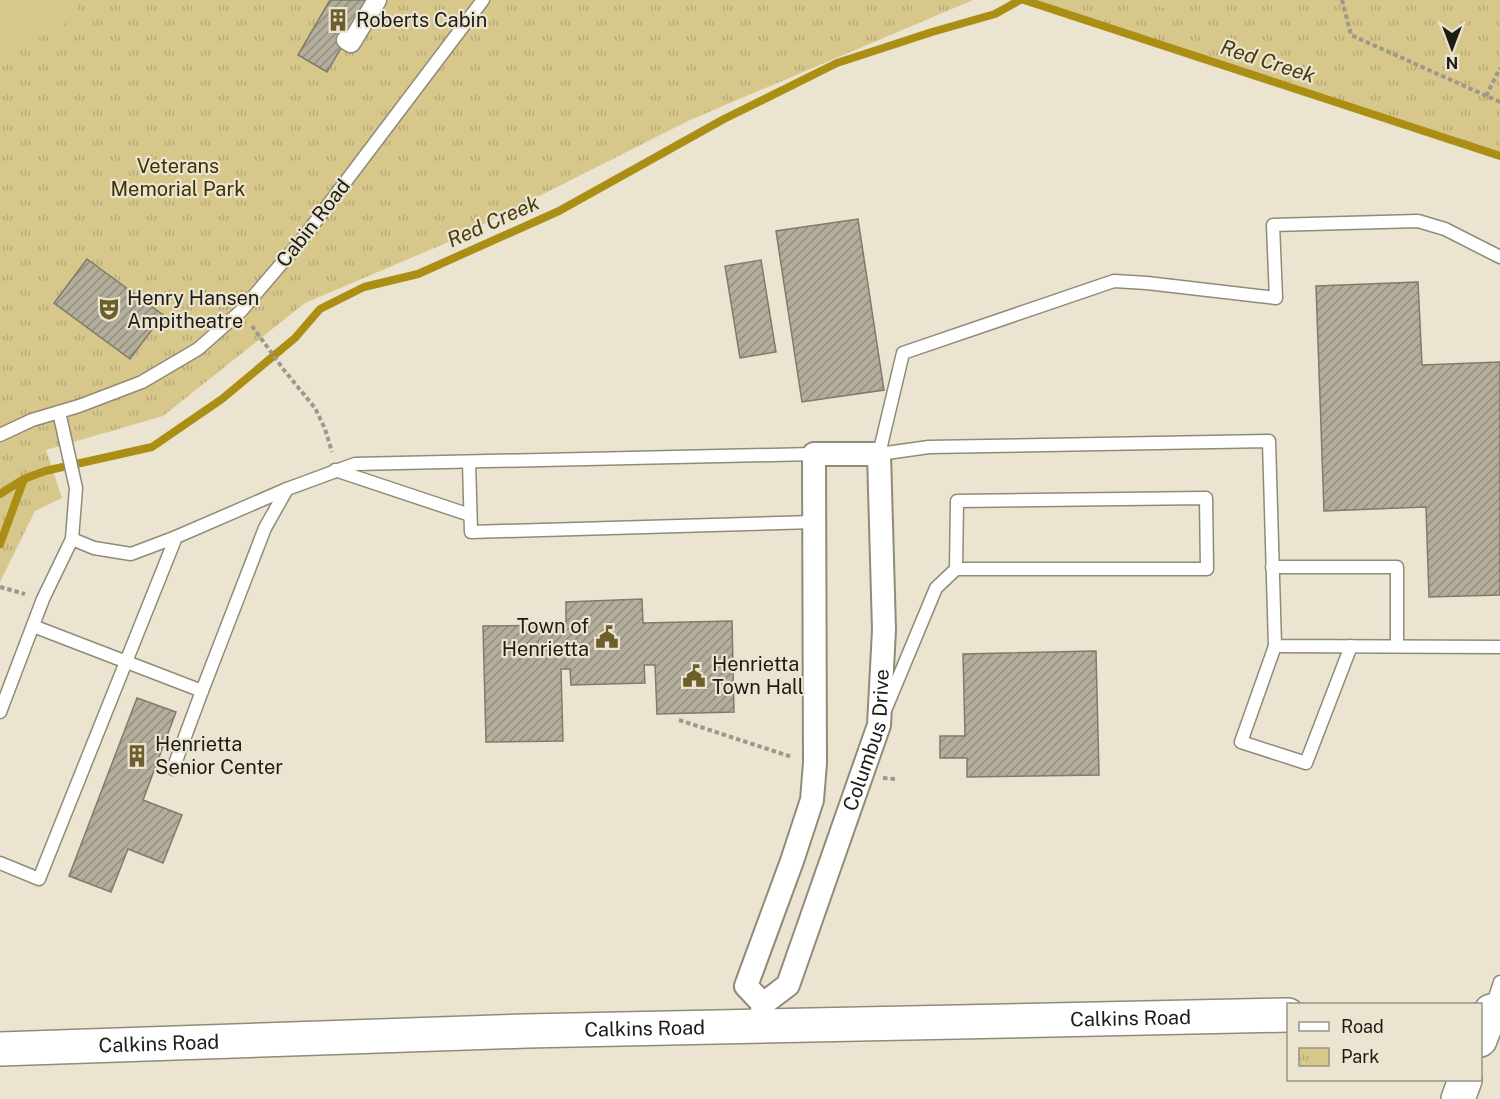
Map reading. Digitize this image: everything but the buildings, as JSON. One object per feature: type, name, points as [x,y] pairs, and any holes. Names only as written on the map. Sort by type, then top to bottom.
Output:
[{"type":"main road","name":"Calkins Road","points":[[0,1049],[526,1031],[761,1015],[1287,1015]]},
{"type":"main road","points":[[1458,1099],[1466,1081]]},
{"type":"street","points":[[346,40],[351,43],[377,0]]},
{"type":"street","points":[[814,454],[879,454]]},
{"type":"street","name":"Columbus Drive","points":[[814,454],[815,764],[812,800],[746,986],[761,1015],[788,985],[879,725],[884,630],[879,454]]},
{"type":"lane","name":"Cabin Road","points":[[0,435],[32,420],[80,406],[142,382],[198,350],[241,311],[300,242],[483,0]]},
{"type":"lane","points":[[1351,646],[1306,763],[1241,742],[1275,646],[1269,441],[928,447],[879,454],[903,353],[1114,281],[1276,298],[1273,225],[1418,221],[1445,229],[1500,257]]},
{"type":"lane","points":[[0,712],[43,599],[72,539],[75,482],[59,412]]},
{"type":"lane","points":[[72,539],[94,548],[131,554],[286,489],[334,464],[814,454]]},
{"type":"lane","points":[[469,462],[471,532],[814,522]]},
{"type":"lane","points":[[334,464],[470,515]]},
{"type":"lane","points":[[173,769],[265,528],[286,489]]},
{"type":"lane","points":[[879,725],[936,588],[956,569],[1207,569],[1206,498],[957,501],[956,569]]},
{"type":"lane","points":[[0,863],[39,879],[176,537]]},
{"type":"lane","points":[[1272,567],[1397,567],[1397,646]]},
{"type":"lane","points":[[33,626],[202,690]]},
{"type":"lane","points":[[1275,646],[1500,646]]},
{"type":"path","points":[[1342,0],[1351,34],[1500,102]]},
{"type":"path","points":[[1486,96],[1500,68]]},
{"type":"path","points":[[267,345],[315,408],[326,429],[334,464]]},
{"type":"path","points":[[0,587],[43,599]]},
{"type":"path","points":[[679,720],[815,764]]},
{"type":"path","points":[[861,775],[895,779]]},
{"type":"green space","name":"Veterans Memorial Park","points":[[0,0],[973,0],[690,120],[446,243],[305,303],[163,416],[46,450],[62,498],[35,511],[0,582]]},
{"type":"green space","points":[[0,0],[75,0],[78,16],[0,60]]},
{"type":"green space","points":[[1024,0],[1500,0],[1500,156]]},
{"type":"green space","points":[[1138,0],[1189,0],[1184,14]]},
{"type":"waterway","name":"Red Creek","points":[[0,494],[24,479],[45,471],[152,447],[222,399],[295,338],[320,309],[364,287],[418,274],[559,211],[724,119],[837,63],[995,14],[1020,0]]},
{"type":"waterway","name":"Red Creek","points":[[1024,0],[1500,156]]},
{"type":"waterway","points":[[0,544],[24,479]]},
{"type":"place","name":"Roberts Cabin","points":[[338,20]]},
{"type":"place","name":"Henry Hansen Ampitheatre","points":[[109,309]]},
{"type":"place","name":"Town of Henrietta","points":[[607,637]]},
{"type":"place","name":"Henrietta Town Hall","points":[[694,676]]},
{"type":"place","name":"Henrietta Senior Center","points":[[137,756]]}]
